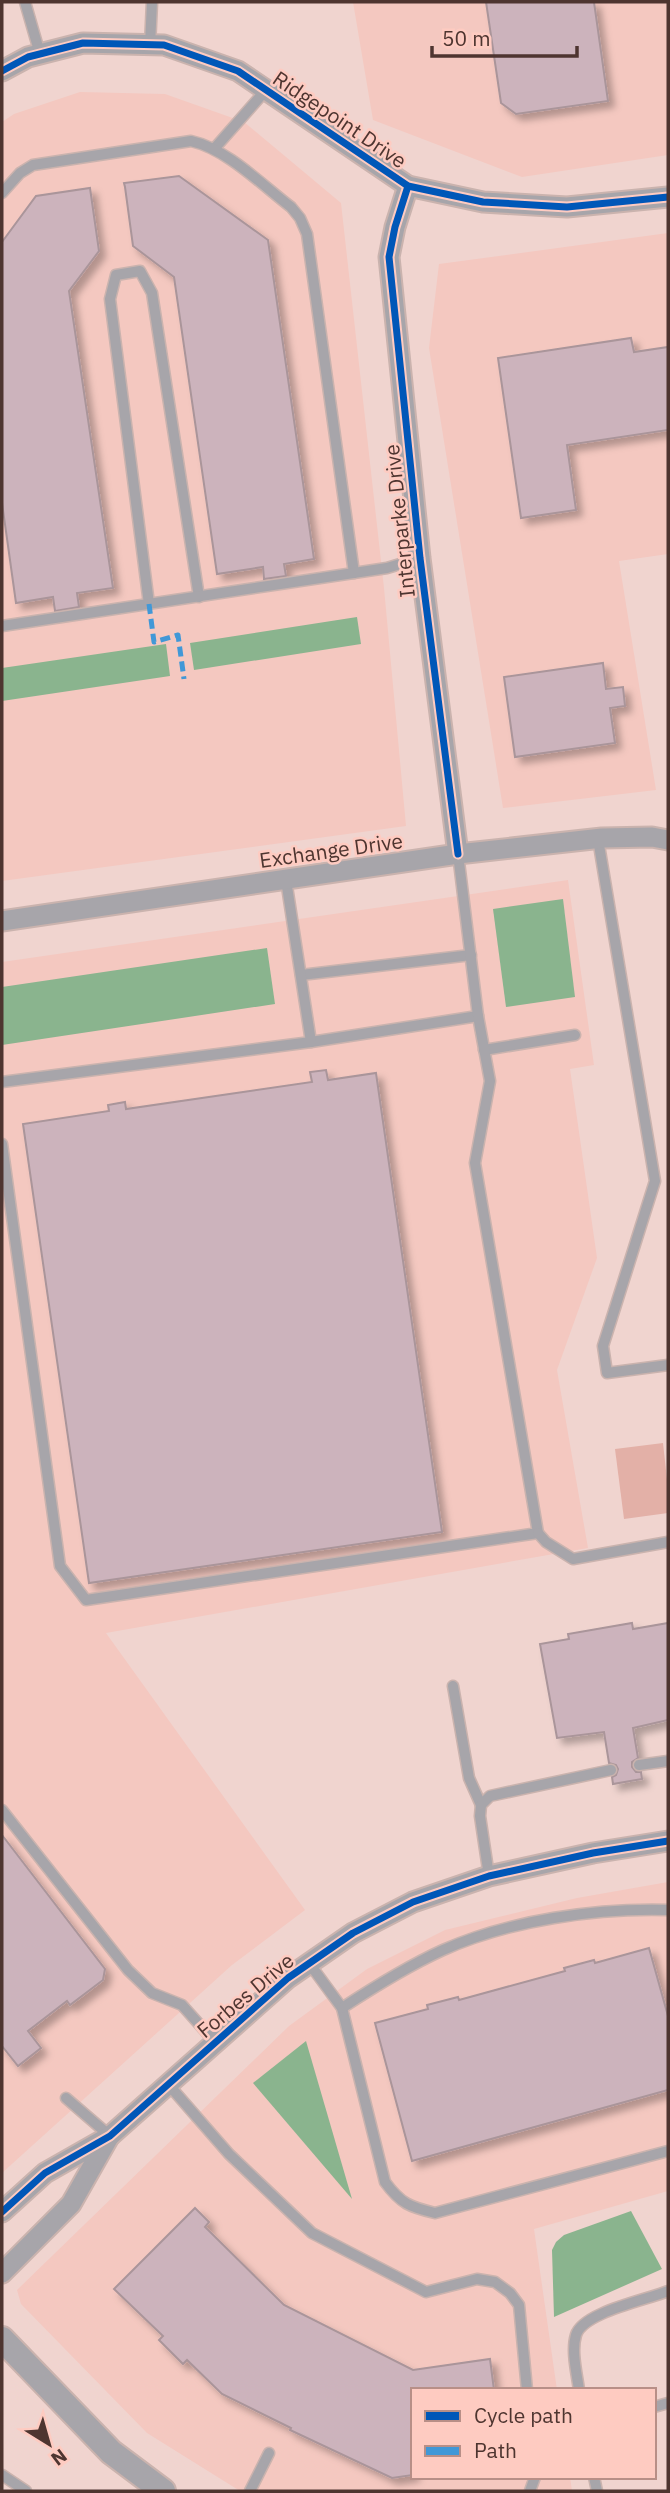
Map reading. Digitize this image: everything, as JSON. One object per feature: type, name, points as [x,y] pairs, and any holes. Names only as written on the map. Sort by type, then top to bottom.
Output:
[{"type":"street","name":"Ridgepoint Drive","points":[[2,71],[27,57],[83,43],[164,45],[238,71],[408,186],[483,202],[567,207],[668,197]]},
{"type":"street","name":"Interparke Drive","points":[[408,186],[389,257],[420,558],[458,855]]},
{"type":"street","name":"Exchange Drive","points":[[2,921],[458,855],[598,839],[652,837],[668,840]]},
{"type":"street","name":"Forbes Drive","points":[[2,2212],[44,2173],[110,2136],[288,1978],[353,1933],[413,1902],[489,1876],[593,1853],[667,1845]]},
{"type":"street","name":"Forbes Drive","points":[[2,2273],[71,2204],[110,2136]]},
{"type":"street","points":[[2,2339],[111,2452],[163,2491]]},
{"type":"lane","points":[[25,2],[40,54]]},
{"type":"lane","points":[[150,45],[152,2]]},
{"type":"lane","points":[[214,149],[266,90]]},
{"type":"lane","points":[[2,192],[20,173],[33,165],[191,141],[214,149],[291,207],[300,218],[307,234],[354,573]]},
{"type":"lane","points":[[149,604],[110,299],[116,275],[139,271],[152,293],[199,597]]},
{"type":"lane","points":[[2,626],[387,568],[420,558]]},
{"type":"lane","points":[[598,839],[655,1181],[603,1346],[607,1373],[668,1366]]},
{"type":"lane","points":[[458,855],[478,1016],[490,1081],[475,1163],[538,1533],[546,1542],[573,1559],[668,1542]]},
{"type":"lane","points":[[286,880],[311,1042]]},
{"type":"lane","points":[[301,975],[471,956]]},
{"type":"lane","points":[[2,1082],[311,1042],[478,1016]]},
{"type":"lane","points":[[484,1050],[575,1035]]},
{"type":"lane","points":[[2,1144],[60,1566],[86,1600],[538,1533]]},
{"type":"lane","points":[[453,1686],[469,1778],[481,1805],[480,1816],[489,1876]]},
{"type":"lane","points":[[639,1765],[668,1761]]},
{"type":"lane","points":[[481,1805],[490,1796],[499,1793],[611,1770]]},
{"type":"lane","points":[[2,1810],[128,1970],[152,1993],[182,2005],[215,2042]]},
{"type":"lane","points":[[342,2008],[377,1985],[444,1949],[491,1933],[597,1912],[668,1910]]},
{"type":"lane","points":[[309,1963],[342,2008],[386,2182],[397,2199],[415,2208],[435,2213],[668,2151]]},
{"type":"lane","points":[[168,2084],[229,2154],[312,2233],[426,2292],[477,2279],[495,2282],[509,2293],[519,2305],[527,2388]]},
{"type":"lane","points":[[66,2098],[110,2136]]},
{"type":"lane","points":[[579,2388],[575,2336],[579,2329],[595,2316],[668,2291]]},
{"type":"lane","points":[[250,2491],[269,2453]]},
{"type":"lane","points":[[2,2474],[26,2491]]},
{"type":"shaded area","points":[[353,2],[668,2],[668,155],[522,177],[373,120]]},
{"type":"shaded area","points":[[80,92],[165,94],[244,122],[341,203],[384,588],[406,826],[2,881],[2,122],[14,114]]},
{"type":"shaded area","points":[[668,233],[668,554],[619,561],[656,790],[503,808],[429,348],[439,264]]},
{"type":"shaded area","points":[[357,617],[361,644],[194,670],[190,643]]},
{"type":"shaded area","points":[[166,644],[170,676],[2,701],[2,668]]},
{"type":"shaded area","points":[[568,880],[594,1065],[570,1069],[597,1258],[557,1370],[588,1548],[106,1633],[305,1910],[232,1965],[2,2173],[2,962]]},
{"type":"shaded area","points":[[563,899],[575,997],[506,1007],[493,909]]},
{"type":"shaded area","points":[[267,948],[275,1004],[2,1045],[2,987]]},
{"type":"shaded area","points":[[663,1443],[668,1513],[624,1519],[615,1449]]},
{"type":"shaded area","points":[[668,1882],[668,2191],[534,2229],[557,2388],[411,2388],[411,2479],[570,2479],[572,2491],[240,2491],[147,2433],[21,2304],[17,2290],[289,2026],[367,1969],[445,1930],[577,1898]]},
{"type":"shaded area","points":[[306,2041],[352,2199],[253,2083]]},
{"type":"shaded area","points":[[631,2211],[662,2269],[554,2317],[552,2250],[556,2242],[564,2235]]},
{"type":"building","points":[[486,2],[594,2],[608,101],[516,114],[501,103]]},
{"type":"building","points":[[179,176],[268,240],[314,559],[284,564],[286,576],[264,579],[263,567],[217,574],[174,277],[133,246],[124,183]]},
{"type":"building","points":[[90,188],[99,251],[69,291],[113,588],[77,593],[79,607],[55,611],[53,597],[16,603],[2,503],[2,242],[36,196]]},
{"type":"building","points":[[631,338],[634,352],[668,347],[668,430],[567,445],[576,510],[521,518],[498,358]]},
{"type":"building","points":[[603,663],[606,689],[623,687],[625,706],[610,708],[615,743],[515,757],[504,677]]},
{"type":"building","points":[[326,1070],[328,1080],[376,1073],[442,1532],[89,1583],[23,1124],[109,1111],[108,1105],[125,1102],[126,1109],[312,1082],[310,1072]]},
{"type":"building","points":[[632,1623],[633,1629],[668,1623],[668,1720],[633,1728],[638,1758],[632,1762],[632,1767],[636,1772],[641,1772],[642,1779],[613,1784],[612,1777],[618,1769],[616,1765],[609,1763],[604,1732],[557,1738],[540,1644],[569,1639],[568,1634]]},
{"type":"building","points":[[2,1835],[105,1969],[103,1980],[70,2005],[67,2001],[28,2031],[41,2048],[18,2066],[2,2046]]},
{"type":"building","points":[[649,1948],[668,2016],[668,2090],[412,2161],[375,2023],[428,2009],[427,2005],[458,1997],[459,2000],[565,1971],[564,1968],[594,1960],[595,1963]]},
{"type":"building","points":[[195,2208],[209,2222],[205,2227],[284,2305],[413,2370],[490,2359],[494,2388],[411,2388],[411,2475],[392,2478],[290,2430],[291,2428],[222,2394],[187,2360],[183,2364],[159,2340],[163,2336],[114,2289]]},
{"type":"marked path","points":[[149,604],[154,642],[178,635],[184,679]]},
{"type":"cycle path","points":[[2,71],[28,57],[83,43],[164,45],[238,71],[408,186],[483,202],[567,207],[668,197]]},
{"type":"cycle path","points":[[408,186],[389,257],[420,558],[458,854]]},
{"type":"cycle path","points":[[2,2212],[45,2173],[110,2136],[288,1978],[353,1933],[413,1902],[489,1876],[593,1853],[668,1841]]}]
